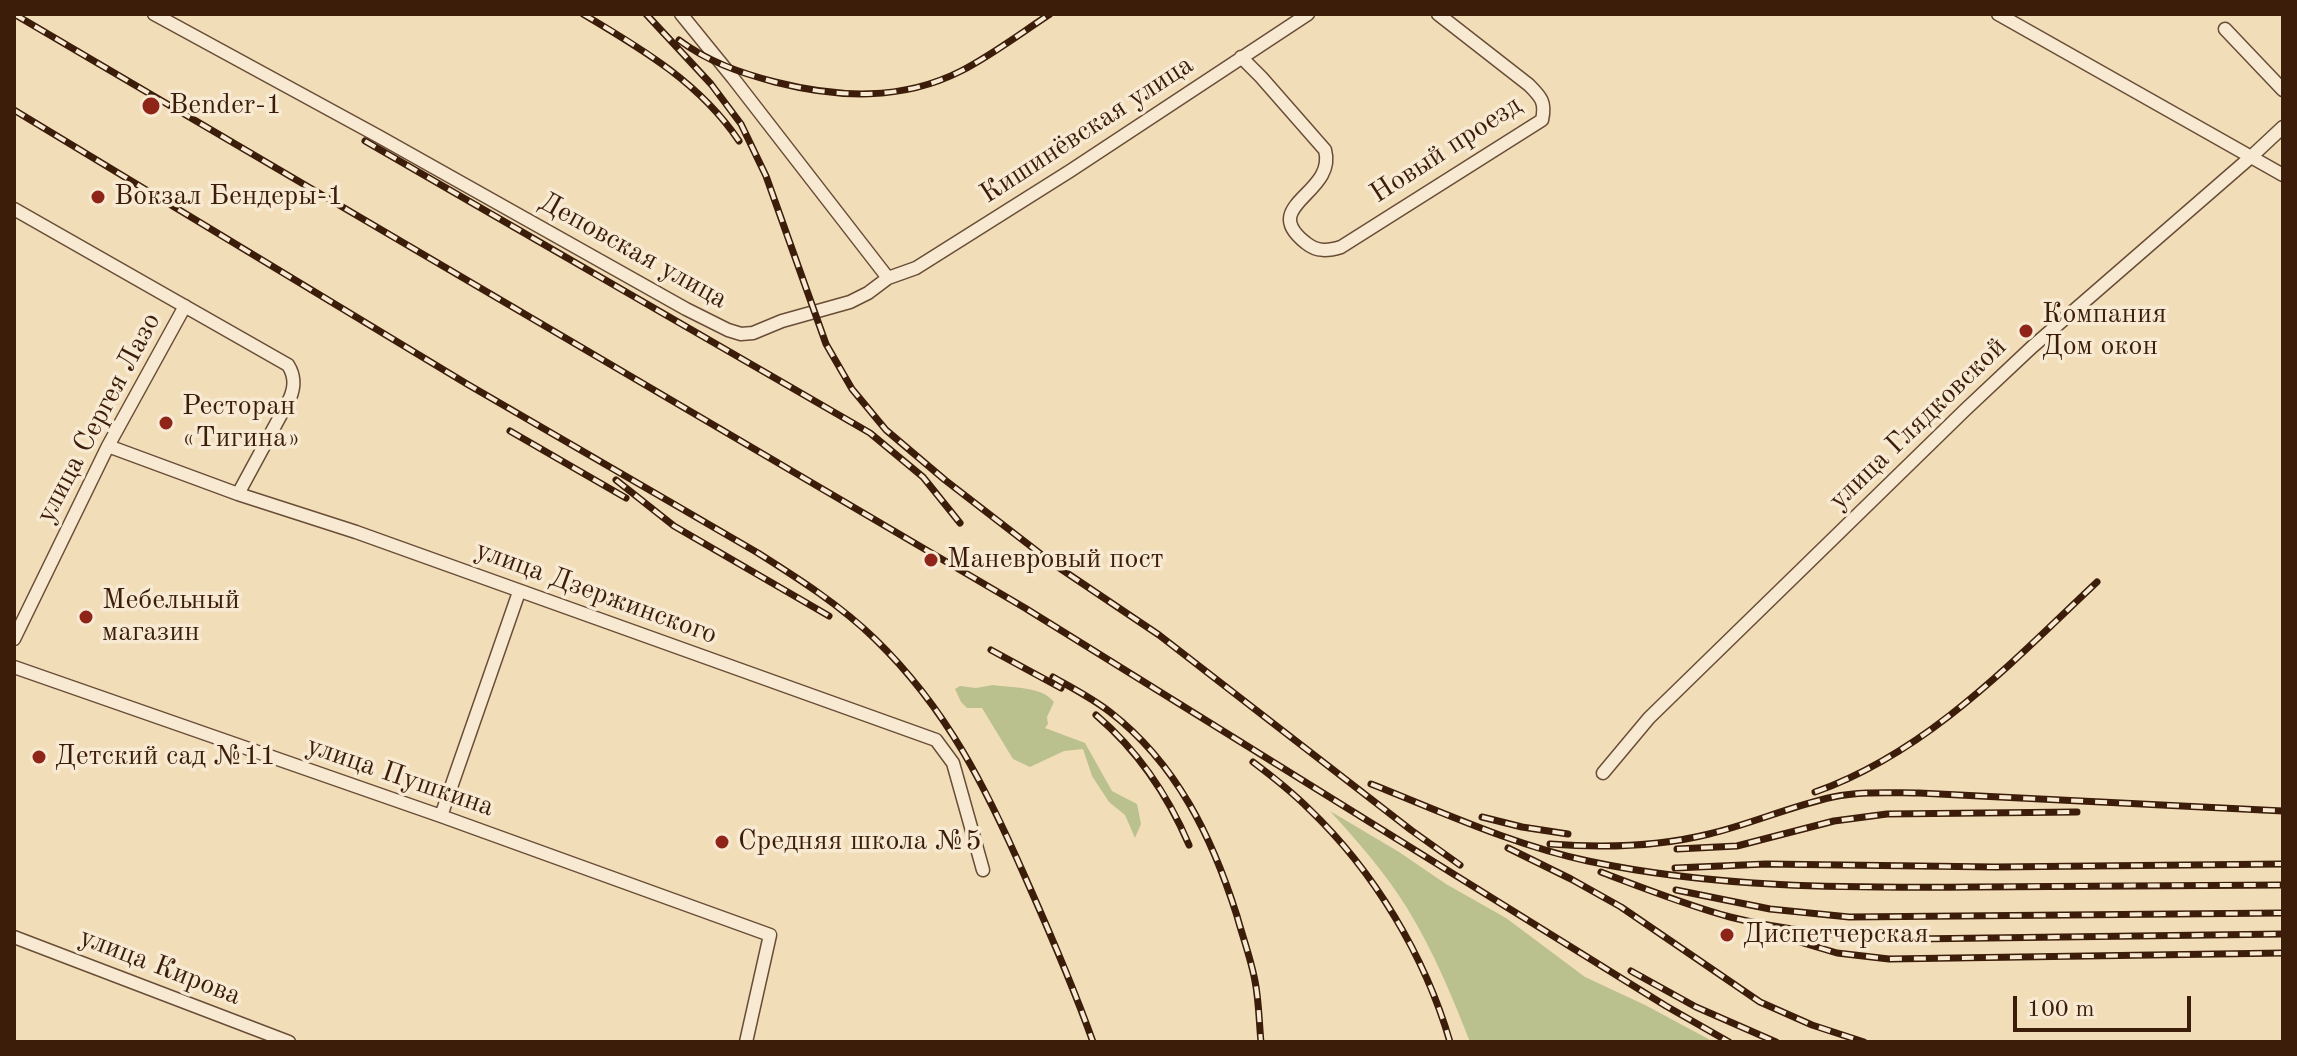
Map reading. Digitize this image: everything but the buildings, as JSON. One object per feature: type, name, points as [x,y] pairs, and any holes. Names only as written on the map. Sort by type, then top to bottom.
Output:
[{"type":"street","name":"Деповская улица","points":[[154,14],[392,143],[632,280],[728,330],[741,334],[753,333],[782,321],[850,302],[888,278]]},
{"type":"street","points":[[681,14],[888,278]]},
{"type":"street","name":"Кишинёвская улица","points":[[888,278],[916,268],[1308,14]]},
{"type":"street","name":"Новый проезд","points":[[1241,57],[1325,150],[1328,160],[1326,170],[1290,214],[1290,224],[1309,246],[1330,250],[1341,247],[1542,120],[1544,109],[1540,96],[1438,14]]},
{"type":"street","points":[[1998,14],[2283,175]]},
{"type":"street","points":[[2225,29],[2283,90]]},
{"type":"street","name":"улица Глядковской","points":[[1603,773],[1649,718],[1965,410],[2032,347],[2283,127]]},
{"type":"street","points":[[14,209],[282,360],[292,371],[294,388],[290,398],[238,494]]},
{"type":"street","name":"улица Сергея Лазо","points":[[14,639],[108,446],[185,306]]},
{"type":"street","name":"улица Дзержинского","points":[[108,446],[936,740],[953,763],[983,870]]},
{"type":"street","points":[[441,816],[519,592]]},
{"type":"street","name":"улица Пушкина","points":[[14,667],[770,935],[746,1042]]},
{"type":"street","name":"улица Кирова","points":[[14,937],[289,1042]]},
{"type":"green space","points":[[993,685],[1034,690],[1054,702],[1045,728],[1085,743],[1112,791],[1137,804],[1141,824],[1135,838],[1125,815],[1109,802],[1092,776],[1083,749],[1064,751],[1030,767],[1013,759],[982,708],[967,708],[955,689],[960,686],[976,688]]},
{"type":"green space","points":[[1330,811],[1506,918],[1585,977],[1714,1042],[1470,1042],[1442,974],[1407,908],[1380,869]]},
{"type":"railway","points":[[14,14],[1025,608],[1666,1006],[1729,1042]]},
{"type":"railway","points":[[583,14],[648,54],[688,85],[724,120],[739,141]]},
{"type":"railway","points":[[646,14],[711,84],[741,124],[766,176],[826,344],[852,389],[886,430],[1055,565],[1159,635],[1460,865]]},
{"type":"railway","points":[[679,40],[713,61],[762,79],[822,91],[870,94],[916,88],[939,81],[995,51],[1050,14]]},
{"type":"railway","points":[[14,110],[467,384],[758,553],[819,593],[862,627],[924,694],[980,782],[1044,919],[1093,1042]]},
{"type":"railway","points":[[365,141],[870,433],[923,477],[960,523]]},
{"type":"railway","points":[[510,431],[626,498]]},
{"type":"railway","points":[[616,480],[674,526],[829,616]]},
{"type":"railway","points":[[1815,792],[1895,754],[1931,729],[2000,673],[2097,582]]},
{"type":"railway","points":[[991,650],[1061,688]]},
{"type":"railway","points":[[1053,677],[1103,707],[1134,732],[1155,755],[1189,804],[1216,858],[1237,916],[1255,981],[1261,1042]]},
{"type":"railway","points":[[1096,715],[1125,743],[1150,774],[1189,845]]},
{"type":"railway","points":[[1253,762],[1333,833],[1376,887],[1427,978],[1450,1042]]},
{"type":"railway","points":[[1371,784],[1532,846],[1588,861],[1683,877],[1877,887],[2283,885]]},
{"type":"railway","points":[[1550,844],[1610,846],[1670,842],[1725,830],[1817,801],[1865,793],[2283,811]]},
{"type":"railway","points":[[1677,849],[1737,846],[1834,821],[1887,814],[2077,812]]},
{"type":"railway","points":[[1482,817],[1568,834]]},
{"type":"railway","points":[[1508,848],[1621,907],[1760,1002],[1812,1025],[1864,1042]]},
{"type":"railway","points":[[1675,868],[1766,864],[1996,867],[2283,864]]},
{"type":"railway","points":[[1601,872],[1730,917],[1845,935],[1914,939],[2283,934]]},
{"type":"railway","points":[[1676,890],[1770,909],[1849,917],[2283,913]]},
{"type":"railway","points":[[1773,934],[1837,953],[1889,959],[2283,953]]},
{"type":"railway","points":[[1631,971],[1696,1007],[1776,1042]]},
{"type":"place","name":"Bender-1","points":[[151,106]]},
{"type":"place","name":"Вокзал Бендеры-1","points":[[98,197]]},
{"type":"place","name":"Компания Дом окон","points":[[2026,331]]},
{"type":"place","name":"Ресторан «Тигина»","points":[[166,423]]},
{"type":"place","name":"Маневровый пост","points":[[931,560]]},
{"type":"place","name":"Мебельный магазин","points":[[86,617]]},
{"type":"place","name":"Детский сад №11","points":[[39,757]]},
{"type":"place","name":"Средняя школа №5","points":[[722,842]]},
{"type":"place","name":"Диспетчерская","points":[[1727,935]]}]
